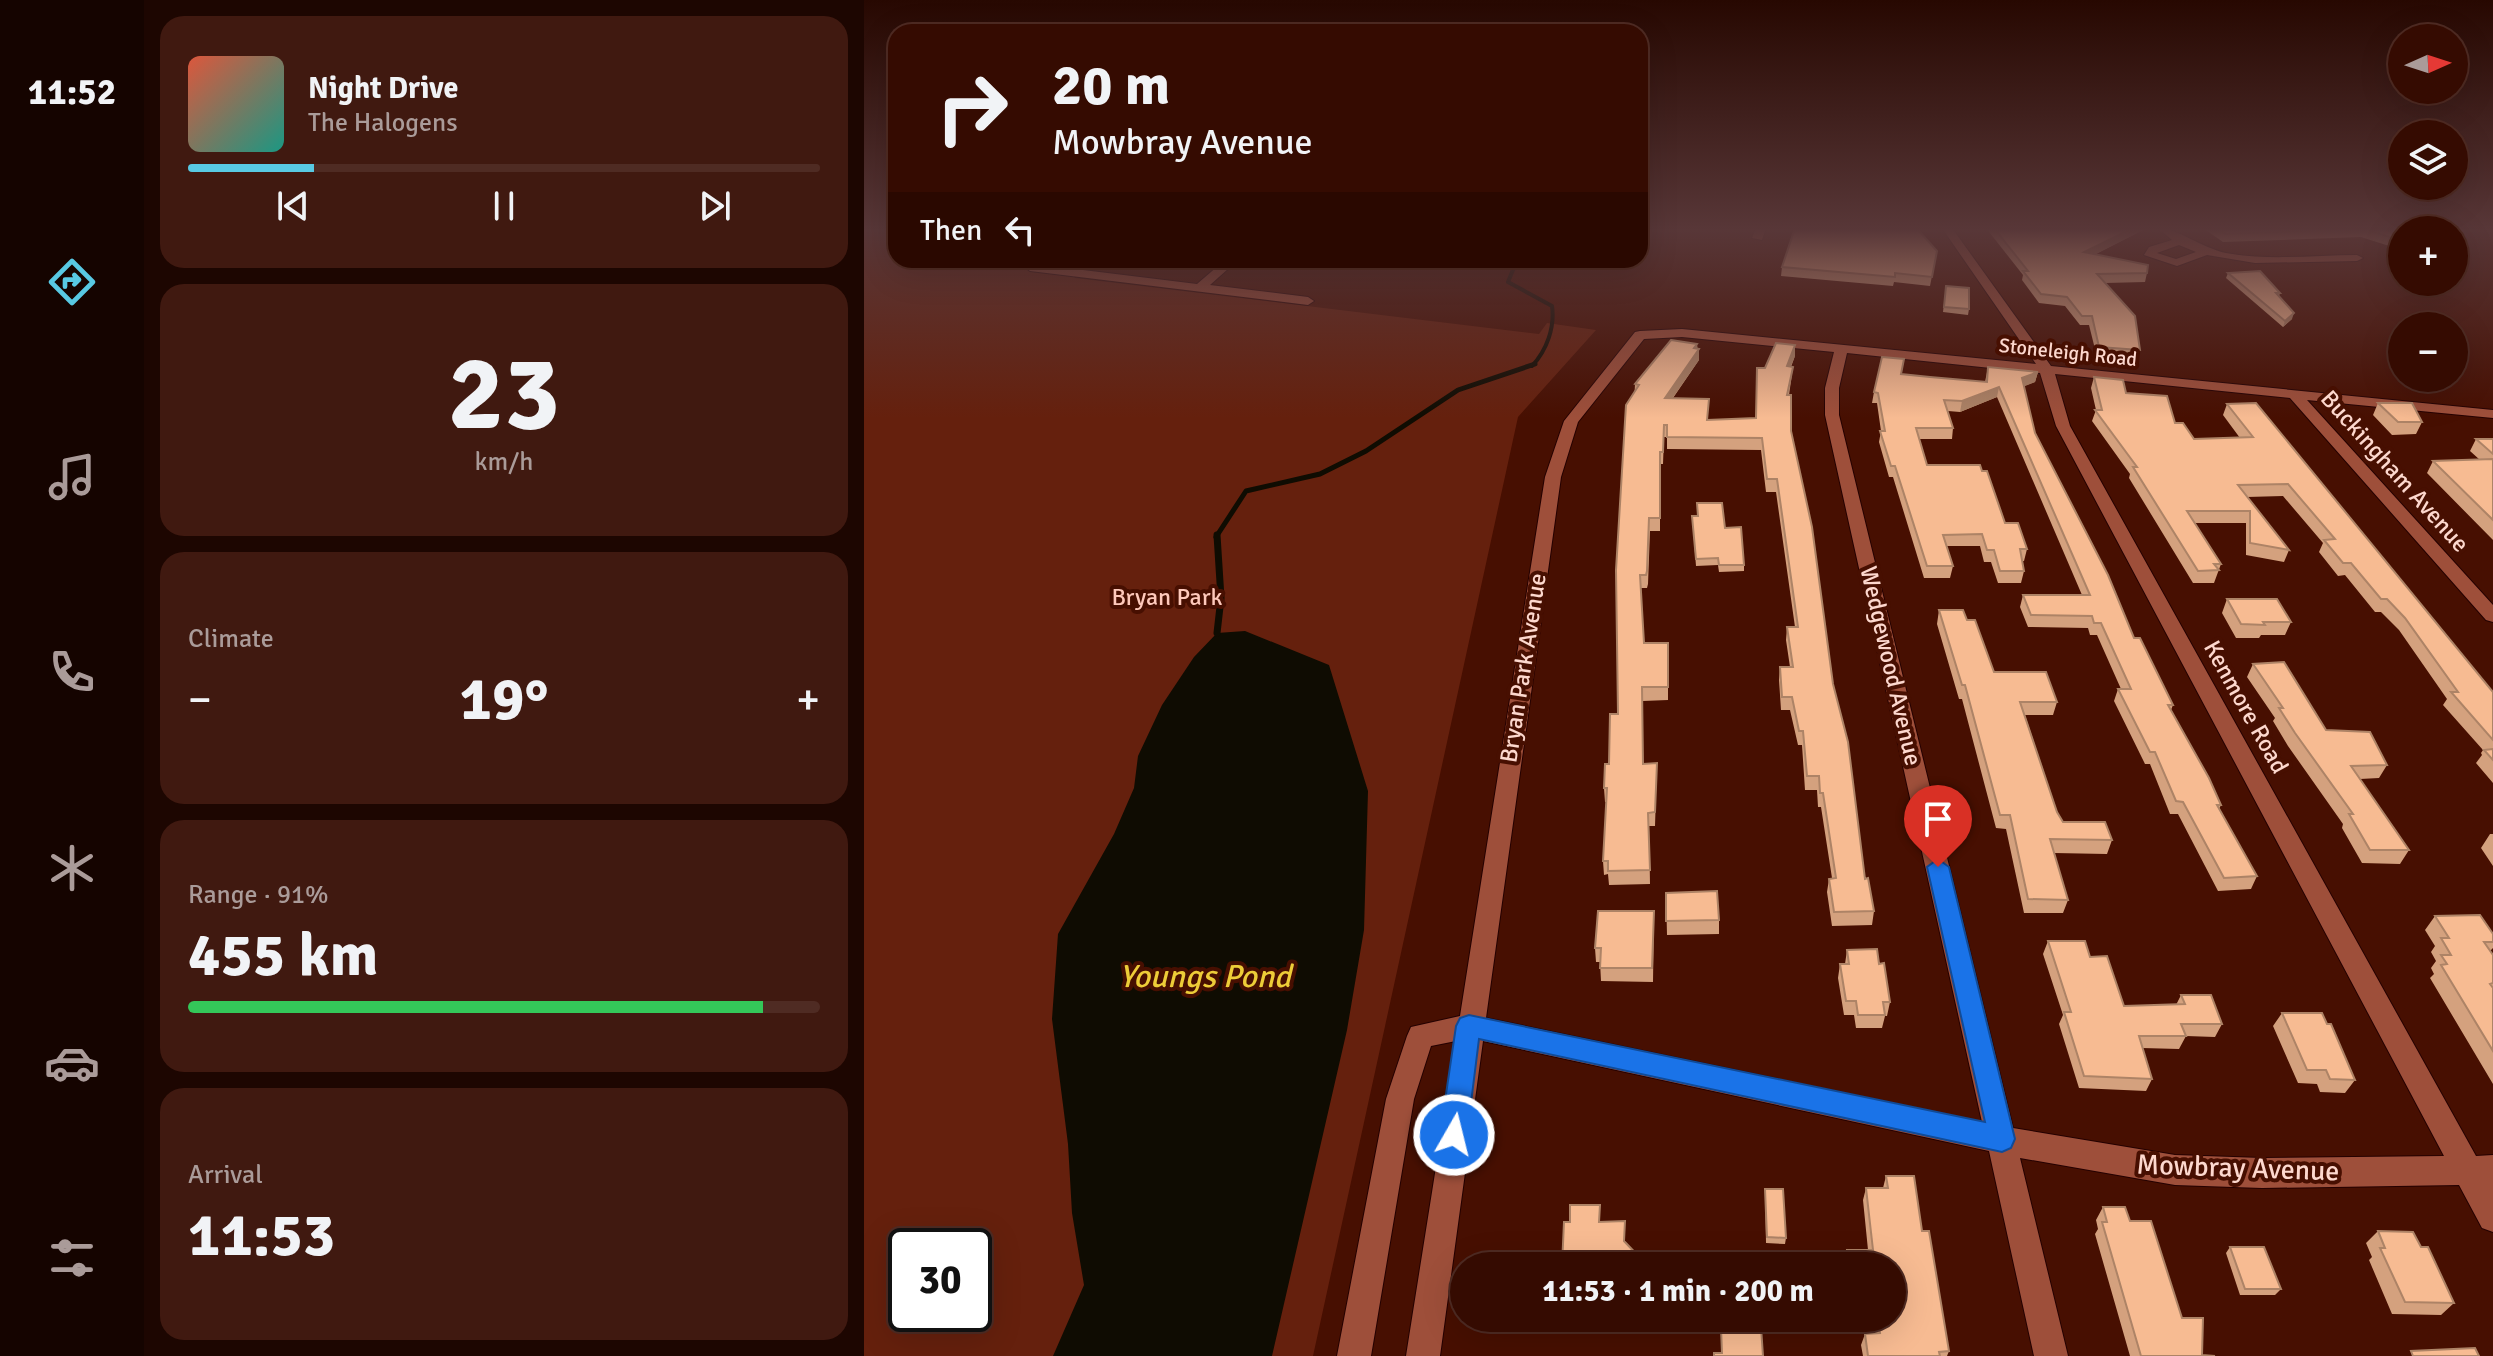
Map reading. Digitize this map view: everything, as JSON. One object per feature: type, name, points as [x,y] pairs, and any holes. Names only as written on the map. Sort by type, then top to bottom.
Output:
[{"type":"street","points":[[1219,291],[1308,301]]},
{"type":"street","name":"Kenmore Road","points":[[1991,291],[2046,369],[2063,426],[2480,1170],[2493,1217]]},
{"type":"street","name":"Stoneleigh Road","points":[[1640,335],[1658,331],[2493,414]]},
{"type":"street","name":"Bryan Park Avenue","points":[[1423,1356],[1469,1026],[1553,477],[1571,421],[1640,335]]},
{"type":"street","name":"Wedgewood Avenue","points":[[1841,349],[1832,388],[1832,415],[2051,1356]]},
{"type":"street","name":"Buckingham Avenue","points":[[2294,394],[2493,616]]},
{"type":"street","points":[[1354,1356],[1400,1099],[1421,1036],[1469,1026]]},
{"type":"street","name":"Mowbray Avenue","points":[[1469,1026],[2057,1152],[2175,1170],[2480,1170]]},
{"type":"green space","name":"Bryan Park","points":[[864,291],[1185,291],[1539,334],[1547,323],[1596,330],[1518,417],[1313,1356],[864,1356]]},
{"type":"water","name":"Youngs Pond","points":[[1245,631],[1329,665],[1368,791],[1364,930],[1347,1030],[1272,1356],[1053,1356],[1084,1285],[1072,1213],[1068,1144],[1052,1019],[1058,934],[1114,834],[1134,788],[1138,756],[1162,705],[1194,657],[1217,633]]},
{"type":"building","points":[[1945,291],[1969,291],[1969,309],[1944,307]]},
{"type":"building","points":[[2039,291],[2113,291],[2135,316],[2140,350],[2099,347],[2092,316],[2082,316],[2067,297]]},
{"type":"building","points":[[2250,291],[2278,291],[2276,293],[2294,313],[2285,321]]},
{"type":"building","points":[[1671,340],[1697,344],[1694,348],[1699,349],[1665,398],[1709,399],[1707,420],[1756,418],[1757,368],[1765,368],[1776,343],[1795,345],[1787,366],[1793,367],[1787,395],[1791,395],[1791,431],[1812,527],[1833,684],[1848,742],[1865,879],[1868,878],[1874,911],[1834,912],[1829,879],[1836,878],[1819,776],[1807,776],[1803,731],[1799,731],[1792,697],[1782,697],[1780,667],[1793,667],[1787,627],[1798,627],[1777,479],[1767,479],[1762,438],[1667,437],[1667,425],[1664,425],[1663,452],[1660,452],[1660,518],[1649,518],[1647,571],[1646,575],[1640,575],[1644,643],[1668,643],[1668,687],[1642,687],[1643,764],[1657,763],[1655,812],[1648,813],[1650,870],[1608,871],[1608,861],[1603,861],[1607,788],[1604,788],[1605,764],[1609,764],[1610,714],[1618,714],[1616,570],[1626,405],[1639,385],[1635,384]]},
{"type":"building","points":[[1882,357],[1904,359],[1901,374],[1930,377],[1987,382],[1988,367],[2038,372],[2022,378],[2035,433],[2108,575],[2134,638],[2140,638],[2173,705],[2168,705],[2209,778],[2221,805],[2217,805],[2257,876],[2224,878],[2183,802],[2176,801],[2155,752],[2150,752],[2118,689],[2131,689],[2101,623],[2094,623],[2092,616],[2031,615],[2023,595],[2090,595],[1999,387],[1962,401],[1944,400],[1953,428],[1916,428],[1927,465],[1980,465],[1982,471],[1987,471],[2005,523],[2018,523],[2027,549],[2020,549],[2024,571],[2000,571],[1994,550],[1987,550],[1982,534],[1943,535],[1953,566],[1927,566],[1895,466],[1891,466],[1880,431],[1885,431],[1878,393],[1874,392]]},
{"type":"building","points":[[2094,377],[2123,380],[2126,393],[2167,396],[2175,423],[2183,423],[2194,439],[2253,437],[2227,404],[2256,403],[2493,692],[2493,740],[2451,692],[2458,692],[2405,618],[2387,599],[2381,599],[2351,563],[2343,563],[2324,540],[2335,539],[2288,484],[2238,485],[2289,550],[2250,543],[2250,511],[2187,511],[2221,564],[2214,564],[2219,570],[2198,571],[2133,467],[2137,467],[2095,410],[2102,410]]},
{"type":"building","points":[[2378,403],[2412,403],[2422,422],[2398,422]]},
{"type":"building","points":[[2476,439],[2493,439],[2493,454]]},
{"type":"building","points":[[2493,459],[2493,520],[2433,461]]},
{"type":"building","points":[[1697,503],[1722,503],[1725,528],[1741,527],[1744,565],[1719,565],[1718,558],[1696,559],[1692,516],[1698,516]]},
{"type":"building","points":[[2227,599],[2277,599],[2291,622],[2241,624]]},
{"type":"building","points":[[1939,610],[1963,610],[1967,620],[1975,620],[1994,672],[2046,672],[2057,702],[2020,702],[2057,812],[2063,822],[2105,822],[2112,840],[2050,839],[2068,900],[2028,899],[2010,815],[2000,815],[1965,685],[1962,685]]},
{"type":"building","points":[[2284,662],[2326,730],[2370,732],[2387,765],[2351,766],[2409,850],[2370,850],[2349,814],[2353,814],[2295,733],[2279,708],[2283,708],[2253,664]]},
{"type":"building","points":[[2493,749],[2493,760],[2484,750]]},
{"type":"building","points":[[1717,891],[1719,920],[1666,921],[1666,893]]},
{"type":"building","points":[[1598,911],[1654,911],[1652,968],[1600,968],[1601,948],[1595,948]]},
{"type":"building","points":[[2480,915],[2493,934],[2493,942],[2484,942],[2493,955],[2493,983],[2490,984],[2493,988],[2493,1051],[2441,965],[2447,964],[2441,955],[2451,955],[2441,938],[2449,938],[2435,916]]},
{"type":"building","points":[[2048,941],[2085,941],[2090,957],[2107,956],[2124,1006],[2185,1004],[2181,995],[2211,995],[2222,1024],[2181,1024],[2186,1036],[2139,1036],[2152,1079],[2084,1076],[2064,1012],[2071,1012]]},
{"type":"building","points":[[1877,949],[1879,964],[1884,963],[1890,1002],[1883,1002],[1885,1015],[1858,1015],[1856,1001],[1846,1001],[1840,964],[1849,964],[1847,950]]},
{"type":"building","points":[[2282,1013],[2322,1013],[2327,1024],[2331,1024],[2355,1080],[2330,1079],[2326,1070],[2307,1070]]},
{"type":"building","points":[[1886,1176],[1914,1176],[1922,1231],[1929,1231],[1949,1351],[1939,1352],[1940,1356],[1868,1356],[1865,1334],[1906,1332],[1906,1252],[1847,1252],[1873,1250],[1866,1188],[1888,1188]]},
{"type":"building","points":[[1765,1189],[1783,1189],[1786,1238],[1767,1237]]},
{"type":"building","points":[[1570,1205],[1600,1205],[1599,1222],[1625,1221],[1624,1241],[1634,1252],[1563,1252],[1564,1222],[1570,1222]]},
{"type":"building","points":[[2103,1207],[2125,1207],[2130,1221],[2151,1221],[2182,1318],[2203,1318],[2202,1355],[2215,1356],[2141,1356],[2102,1222],[2107,1222]]},
{"type":"building","points":[[2378,1231],[2413,1232],[2421,1247],[2428,1247],[2454,1303],[2405,1302],[2380,1248],[2385,1248]]},
{"type":"building","points":[[2230,1247],[2264,1247],[2281,1289],[2245,1289]]},
{"type":"building","points":[[1721,1332],[1761,1332],[1763,1356],[1714,1356],[1714,1353],[1722,1353]]},
{"type":"building","points":[[2475,1348],[2479,1356],[2413,1356],[2411,1351]]},
{"type":"waterway","points":[[1525,291],[1552,306],[1553,314],[1549,338],[1533,365]]},
{"type":"waterway","points":[[1217,535],[1246,491],[1320,474],[1366,451],[1458,390],[1533,365]]},
{"type":"waterway","points":[[1217,535],[1221,598],[1217,633]]},
{"type":"route","points":[[1454,1135],[1469,1026],[2002,1139],[1938,867]]}]
